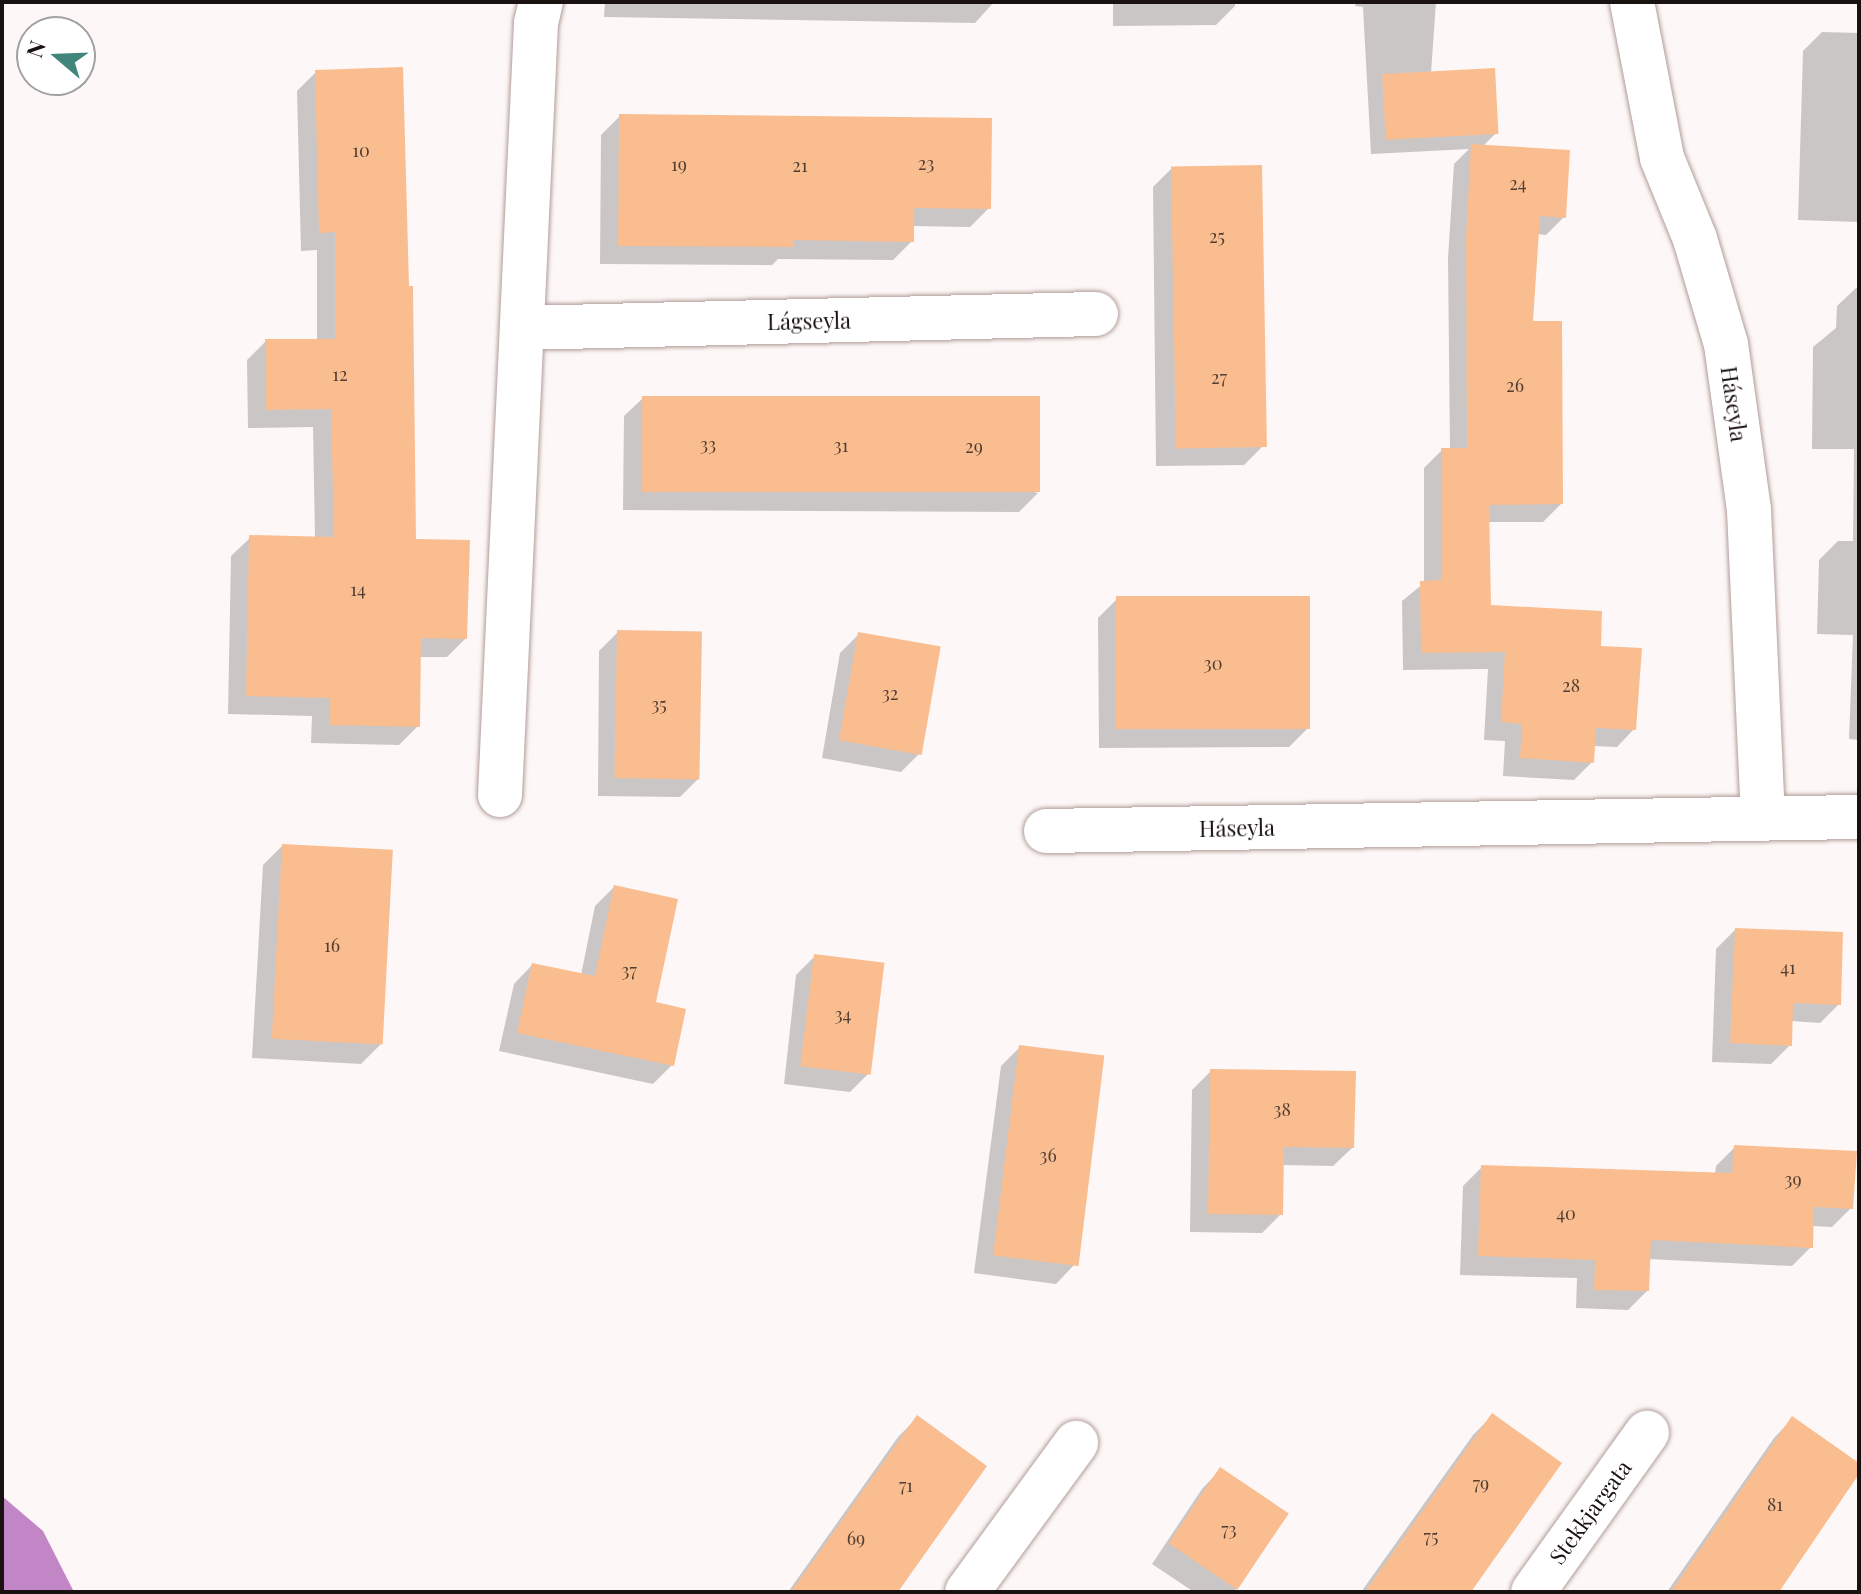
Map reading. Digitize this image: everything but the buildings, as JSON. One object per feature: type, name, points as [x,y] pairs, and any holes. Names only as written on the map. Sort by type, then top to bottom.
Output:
[{"type":"street","points":[[500,795],[536,23],[541,2]]},
{"type":"street","name":"Háseyla","points":[[1632,2],[1662,158],[1695,239],[1726,344],[1749,510],[1763,819]]},
{"type":"street","name":"Lágseyla","points":[[522,328],[1096,314]]},
{"type":"street","name":"Háseyla","points":[[1046,831],[1859,817]]},
{"type":"street","name":"Stekkjargata","points":[[1533,1592],[1647,1433]]},
{"type":"street","points":[[967,1592],[1076,1443]]},
{"type":"shaded area","points":[[2,1496],[43,1531],[74,1592],[2,1592]]}]
